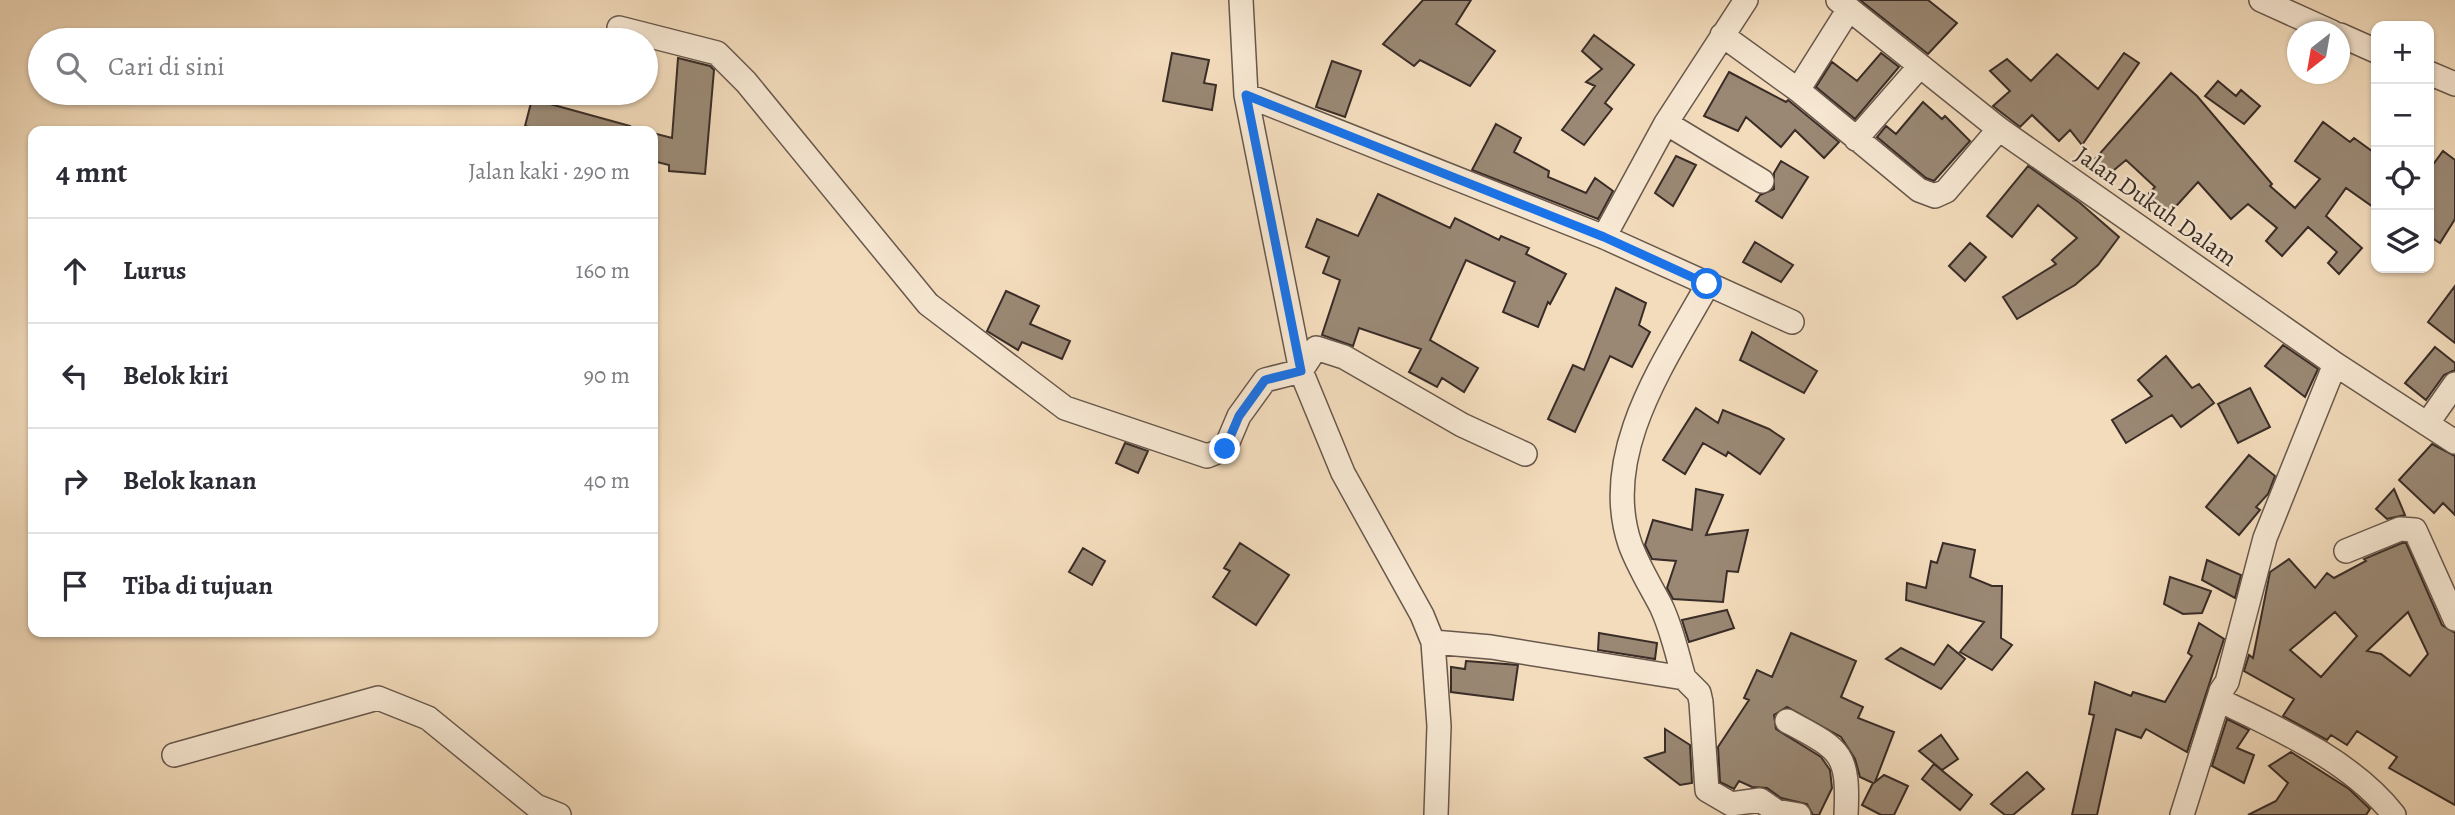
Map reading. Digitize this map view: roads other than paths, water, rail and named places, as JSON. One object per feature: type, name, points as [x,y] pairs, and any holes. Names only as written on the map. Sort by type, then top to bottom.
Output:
[{"type":"street","points":[[1241,0],[1246,95],[1301,371],[1343,474],[1422,615],[1433,642],[1439,726],[1436,815]]},
{"type":"street","points":[[1604,237],[1667,123],[1746,0]]},
{"type":"street","points":[[2261,0],[2308,21]]},
{"type":"street","points":[[1798,90],[1843,5]]},
{"type":"street","name":"Jalan Dukuh Dalam","points":[[1843,5],[1999,129],[2335,364],[2455,442]]},
{"type":"street","points":[[1722,35],[1798,90],[1919,190],[1935,197],[1946,191],[1999,129]]},
{"type":"street","points":[[658,38],[717,53],[746,82],[928,304],[1065,408],[1207,456],[1225,449],[1239,416],[1265,380],[1301,371],[1316,348],[1344,357],[1453,421],[1525,454]]},
{"type":"street","points":[[2350,39],[2371,49]]},
{"type":"street","points":[[1856,139],[1920,66]]},
{"type":"street","points":[[2434,75],[2455,85]]},
{"type":"street","points":[[1246,95],[1604,237],[1792,322]]},
{"type":"street","points":[[1667,123],[1762,181]]},
{"type":"street","points":[[1707,284],[1650,390],[1636,423],[1625,463],[1622,503],[1629,541],[1671,629],[1684,678],[1699,693],[1707,790],[1731,804],[1760,800],[1776,811],[1799,815]]},
{"type":"street","points":[[2182,815],[2227,682],[2265,538],[2335,364]]},
{"type":"street","points":[[2427,424],[2455,384]]},
{"type":"street","points":[[2346,551],[2400,529],[2415,530],[2455,619]]},
{"type":"street","points":[[1433,642],[1491,647],[1684,678]]},
{"type":"street","points":[[174,755],[378,698],[428,718],[536,806],[559,815]]},
{"type":"street","points":[[2219,700],[2339,766],[2372,792],[2394,815]]},
{"type":"street","points":[[1787,721],[1833,748],[1844,760],[1846,815]]}]
